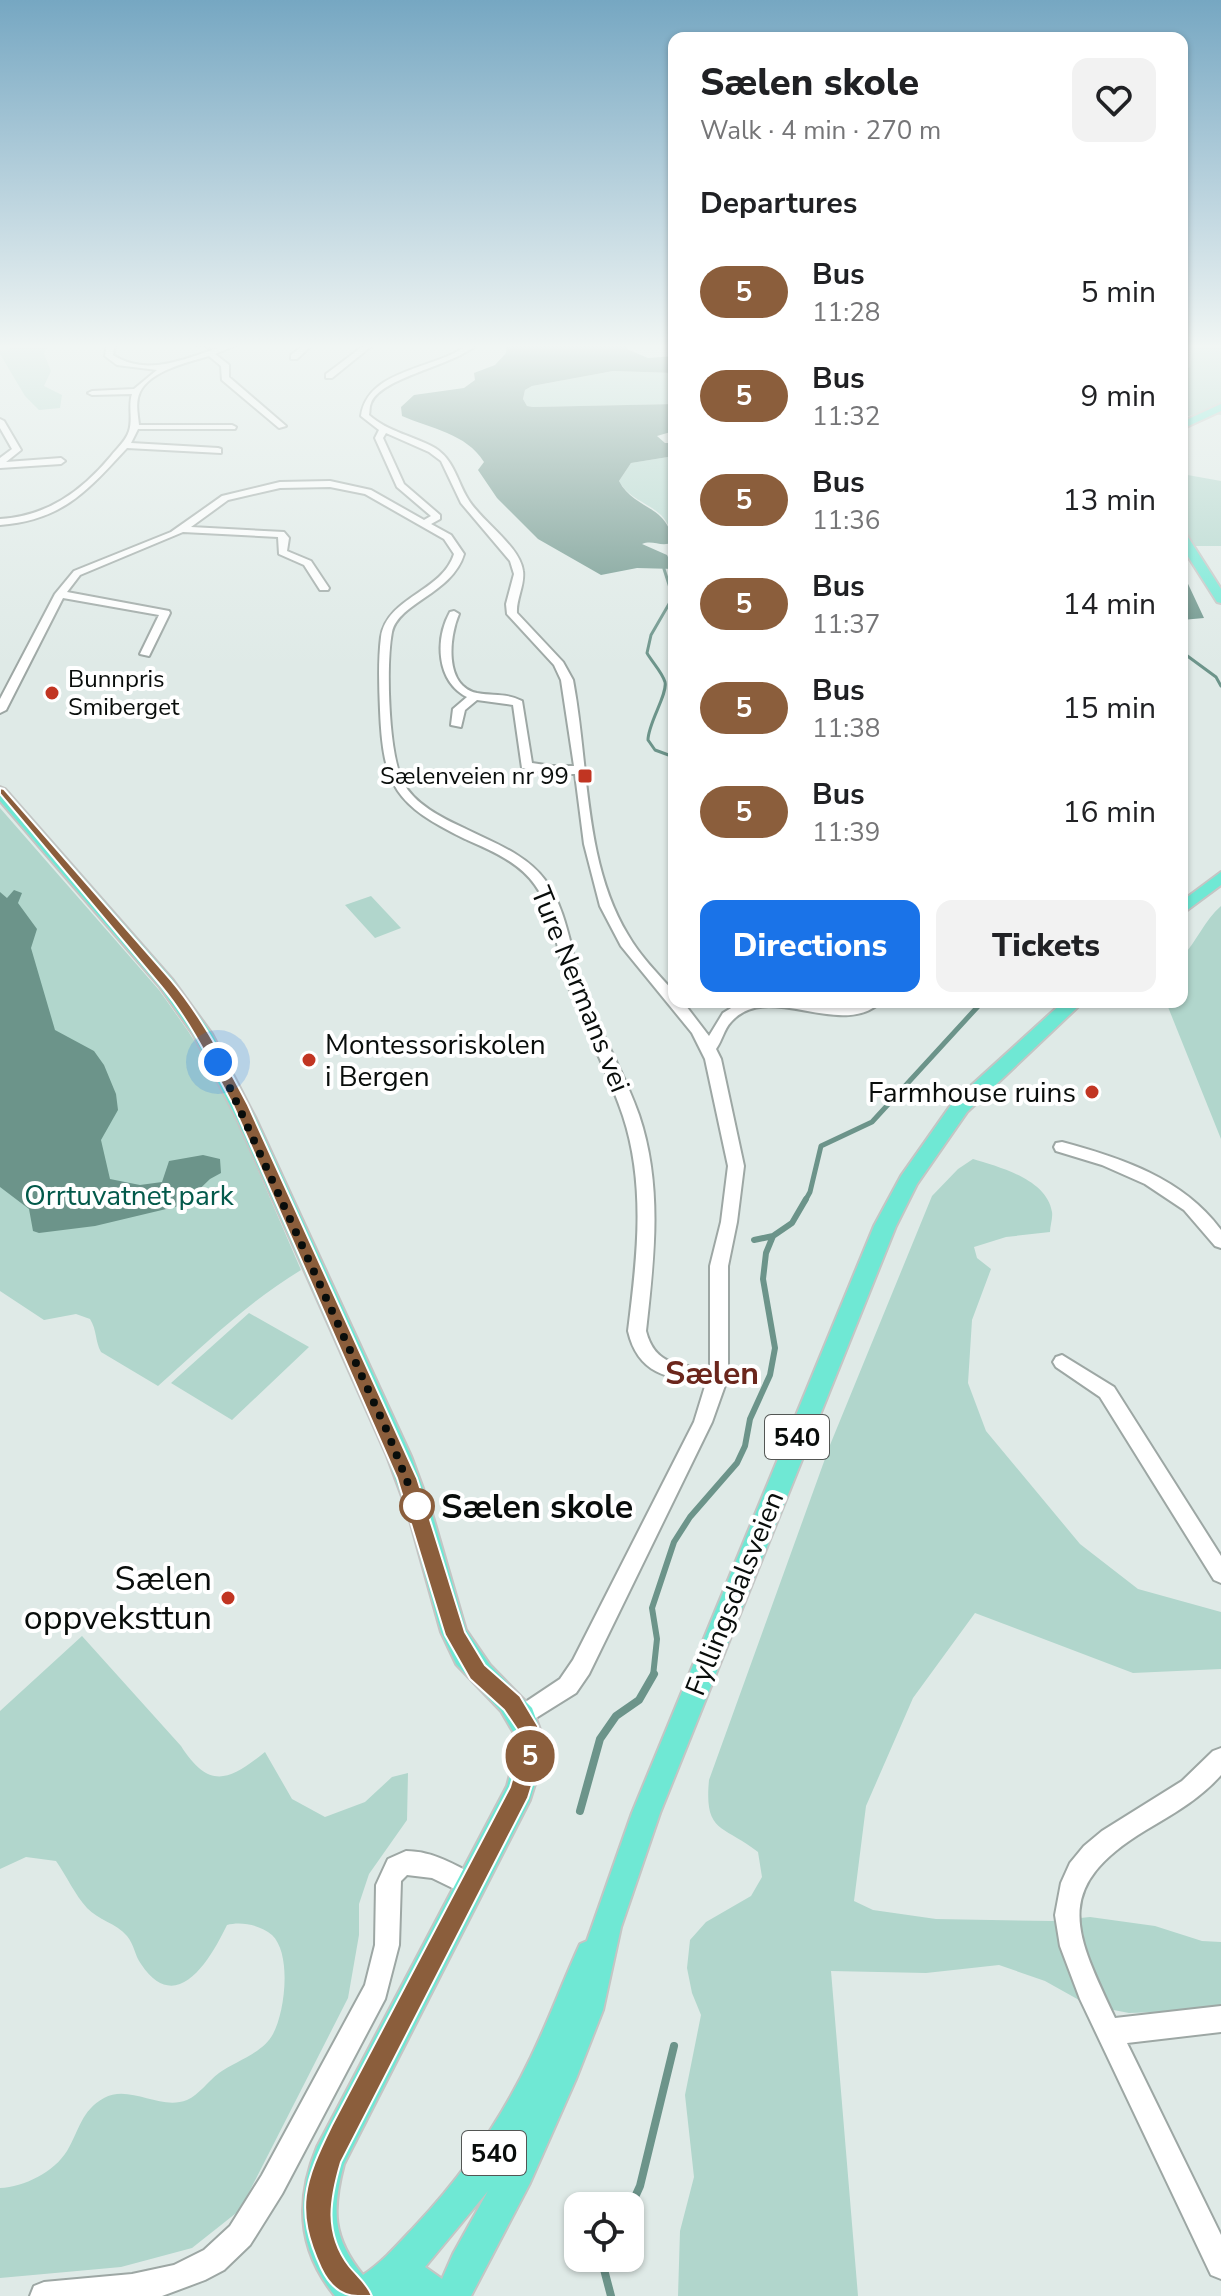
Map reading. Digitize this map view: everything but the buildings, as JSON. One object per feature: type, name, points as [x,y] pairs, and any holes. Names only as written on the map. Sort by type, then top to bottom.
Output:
[{"type":"main road","points":[[1188,547],[1221,599]]},
{"type":"main road","points":[[0,792],[166,983],[205,1037],[240,1105],[401,1463],[459,1643],[478,1672],[501,1691],[528,1726],[531,1753],[520,1790],[335,2146],[318,2194],[316,2219],[324,2243],[338,2273],[358,2296]]},
{"type":"main road","points":[[1188,904],[1218,877]]},
{"type":"main road","name":"Fyllingsdalsveien","points":[[453,2296],[465,2266],[518,2171],[560,2079],[587,2010],[606,1927],[646,1813],[885,1226],[908,1181],[960,1107],[1067,1008]]},
{"type":"main road","name":"Fyllingsdalsveien","points":[[377,2288],[454,2211],[517,2117],[544,2066],[567,2005],[606,1927]]},
{"type":"main road","name":"540","points":[[377,2288],[404,2277],[418,2281],[434,2296]]},
{"type":"street","points":[[0,523],[16,522],[69,502],[107,468],[119,451]]},
{"type":"street","name":"Ture Nermans vei","points":[[386,451],[405,492],[437,517],[425,523]]},
{"type":"street","points":[[431,451],[441,456],[464,501],[515,560],[519,574],[511,604],[512,614],[550,653],[565,674],[598,877],[610,912],[627,944],[668,995]]},
{"type":"street","points":[[0,463],[61,461]]},
{"type":"street","name":"Ture Nermans vei","points":[[0,710],[60,594],[71,580],[88,568],[158,542],[225,498],[263,487],[330,484],[368,492],[448,537],[459,554],[453,571],[398,613],[385,635],[388,753],[392,774],[410,803],[496,847],[524,865],[540,882],[552,908],[582,1001],[640,1142],[647,1225],[637,1331],[639,1347],[644,1356],[668,1368],[719,1377]]},
{"type":"street","name":"Ture Nermans vei","points":[[182,529],[281,534],[284,538],[282,552],[308,563],[324,588]]},
{"type":"street","points":[[60,594],[165,613],[145,654]]},
{"type":"street","points":[[454,614],[449,622],[447,660],[456,685],[475,696],[499,697],[518,703],[526,765],[552,770],[580,770]]},
{"type":"street","points":[[457,725],[457,712],[475,696]]},
{"type":"street","points":[[523,1716],[568,1686],[581,1667],[703,1422],[719,1377],[722,1346],[719,1266],[731,1211],[736,1166],[709,1048],[679,1008]]},
{"type":"street","points":[[709,1048],[723,1021],[740,1008]]},
{"type":"street","points":[[812,1008],[844,1013],[858,1008]]},
{"type":"street","points":[[1062,1147],[1135,1171],[1169,1190],[1196,1210],[1221,1242]]},
{"type":"street","points":[[1062,1362],[1107,1392],[1221,1574]]},
{"type":"street","points":[[1221,1759],[1193,1788],[1096,1851],[1073,1877],[1067,1916],[1078,1964],[1108,2032],[1221,2265]]},
{"type":"street","points":[[44,2296],[158,2284],[189,2273],[217,2258],[241,2234],[264,2197],[376,1990],[385,1963],[388,1928],[383,1901],[388,1880],[399,1867],[416,1862],[471,1885]]},
{"type":"street","points":[[1108,2032],[1221,2019]]},
{"type":"green space","points":[[668,457],[668,525],[661,515],[628,492],[619,481],[631,463]]},
{"type":"green space","points":[[1188,475],[1221,481],[1221,546],[1188,546]]},
{"type":"green space","name":"Orrtuvatnet park","points":[[0,808],[159,990],[188,1031],[219,1080],[301,1270],[245,1310],[158,1386],[101,1352],[90,1319],[76,1314],[44,1320],[0,1291]]},
{"type":"green space","points":[[371,896],[401,928],[375,938],[345,905]]},
{"type":"green space","points":[[1221,906],[1221,1139],[1168,1008],[1188,1008],[1188,949]]},
{"type":"green space","points":[[973,1159],[1032,1183],[1048,1201],[1052,1214],[1050,1232],[1006,1237],[974,1247],[977,1258],[991,1269],[972,1320],[968,1383],[986,1431],[1080,1544],[1138,1589],[1221,1612],[1221,1669],[1133,1673],[975,1613],[913,1698],[866,1806],[854,1901],[873,1910],[936,1919],[1052,1921],[1090,1917],[1155,1926],[1202,1941],[1221,1942],[1221,2010],[1129,2013],[1088,2005],[1045,1981],[999,1965],[926,1973],[831,1971],[858,2296],[678,2296],[680,2231],[694,2177],[685,2095],[701,2015],[687,1968],[690,1940],[706,1922],[751,1896],[762,1877],[758,1852],[718,1826],[713,1819],[708,1797],[709,1780],[830,1445],[932,1196],[958,1169]]},
{"type":"green space","points":[[249,1313],[309,1347],[232,1420],[171,1383]]},
{"type":"green space","points":[[82,1636],[201,1770],[210,1775],[230,1774],[265,1752],[292,1799],[325,1817],[365,1802],[392,1777],[408,1773],[407,1820],[369,1874],[359,1904],[359,1935],[348,1998],[240,2210],[192,2248],[121,2267],[0,2278],[0,2188],[28,2181],[54,2166],[67,2151],[90,2109],[104,2098],[124,2094],[177,2102],[191,2098],[219,2073],[269,2041],[281,2012],[283,1998],[284,1969],[278,1944],[272,1935],[256,1926],[227,1925],[212,1953],[192,1977],[180,1984],[167,1985],[154,1979],[141,1964],[123,1932],[87,1908],[56,1861],[26,1857],[0,1869],[0,1711]]},
{"type":"shaded area","points":[[668,451],[668,457],[631,463],[619,481],[625,490],[657,514],[668,527],[668,543],[642,544],[667,555],[668,569],[637,568],[601,575],[538,539],[497,498],[478,470],[484,462],[476,452]]},
{"type":"shaded area","points":[[1188,584],[1204,618],[1188,619]]},
{"type":"shaded area","points":[[14,890],[22,893],[18,903],[37,929],[31,948],[55,1030],[94,1051],[104,1065],[116,1094],[118,1110],[101,1140],[110,1179],[140,1185],[162,1182],[169,1161],[203,1155],[220,1159],[221,1173],[210,1179],[183,1205],[95,1226],[39,1233],[33,1231],[29,1209],[0,1187],[0,892],[7,898]]},
{"type":"waterway","points":[[664,569],[668,581]]},
{"type":"waterway","points":[[668,606],[651,635],[647,653],[665,682],[648,740],[655,750],[668,755]]},
{"type":"waterway","points":[[1188,656],[1216,677],[1221,686]]},
{"type":"waterway","points":[[805,1201],[821,1146],[872,1122],[976,1008]]},
{"type":"waterway","points":[[773,1236],[792,1223],[806,1199]]},
{"type":"waterway","points":[[653,1676],[657,1639],[652,1608],[674,1542],[690,1517],[737,1463],[745,1446],[750,1419],[770,1375],[775,1348],[763,1279],[766,1253],[773,1236]]},
{"type":"waterway","points":[[754,1240],[773,1236]]},
{"type":"waterway","points":[[580,1811],[600,1739],[616,1716],[639,1700],[653,1676]]},
{"type":"waterway","points":[[637,2192],[674,2046]]},
{"type":"waterway","points":[[605,2272],[611,2296]]},
{"type":"bus line","name":"5","points":[[0,792],[186,1006],[210,1047],[240,1105],[407,1478],[455,1635],[469,1662],[501,1691],[528,1726],[531,1753],[520,1790],[341,2134],[318,2194],[316,2219],[324,2243],[338,2273],[358,2296]]},
{"type":"place","name":"Bunnpris Smiberget","points":[[52,693]]},
{"type":"place","name":"Sælenveien nr 99","points":[[585,776]]},
{"type":"place","name":"Montessoriskolen i Bergen","points":[[309,1060]]},
{"type":"place","name":"Farmhouse ruins","points":[[1092,1092]]},
{"type":"place","name":"Sælen skole","points":[[417,1506]]},
{"type":"place","name":"Sælen oppveksttun","points":[[228,1598]]},
{"type":"district","name":"Sælen","points":[[712,1373]]},
{"type":"route","points":[[218,1062],[387,1431],[413,1493],[421,1516],[417,1506]]}]
